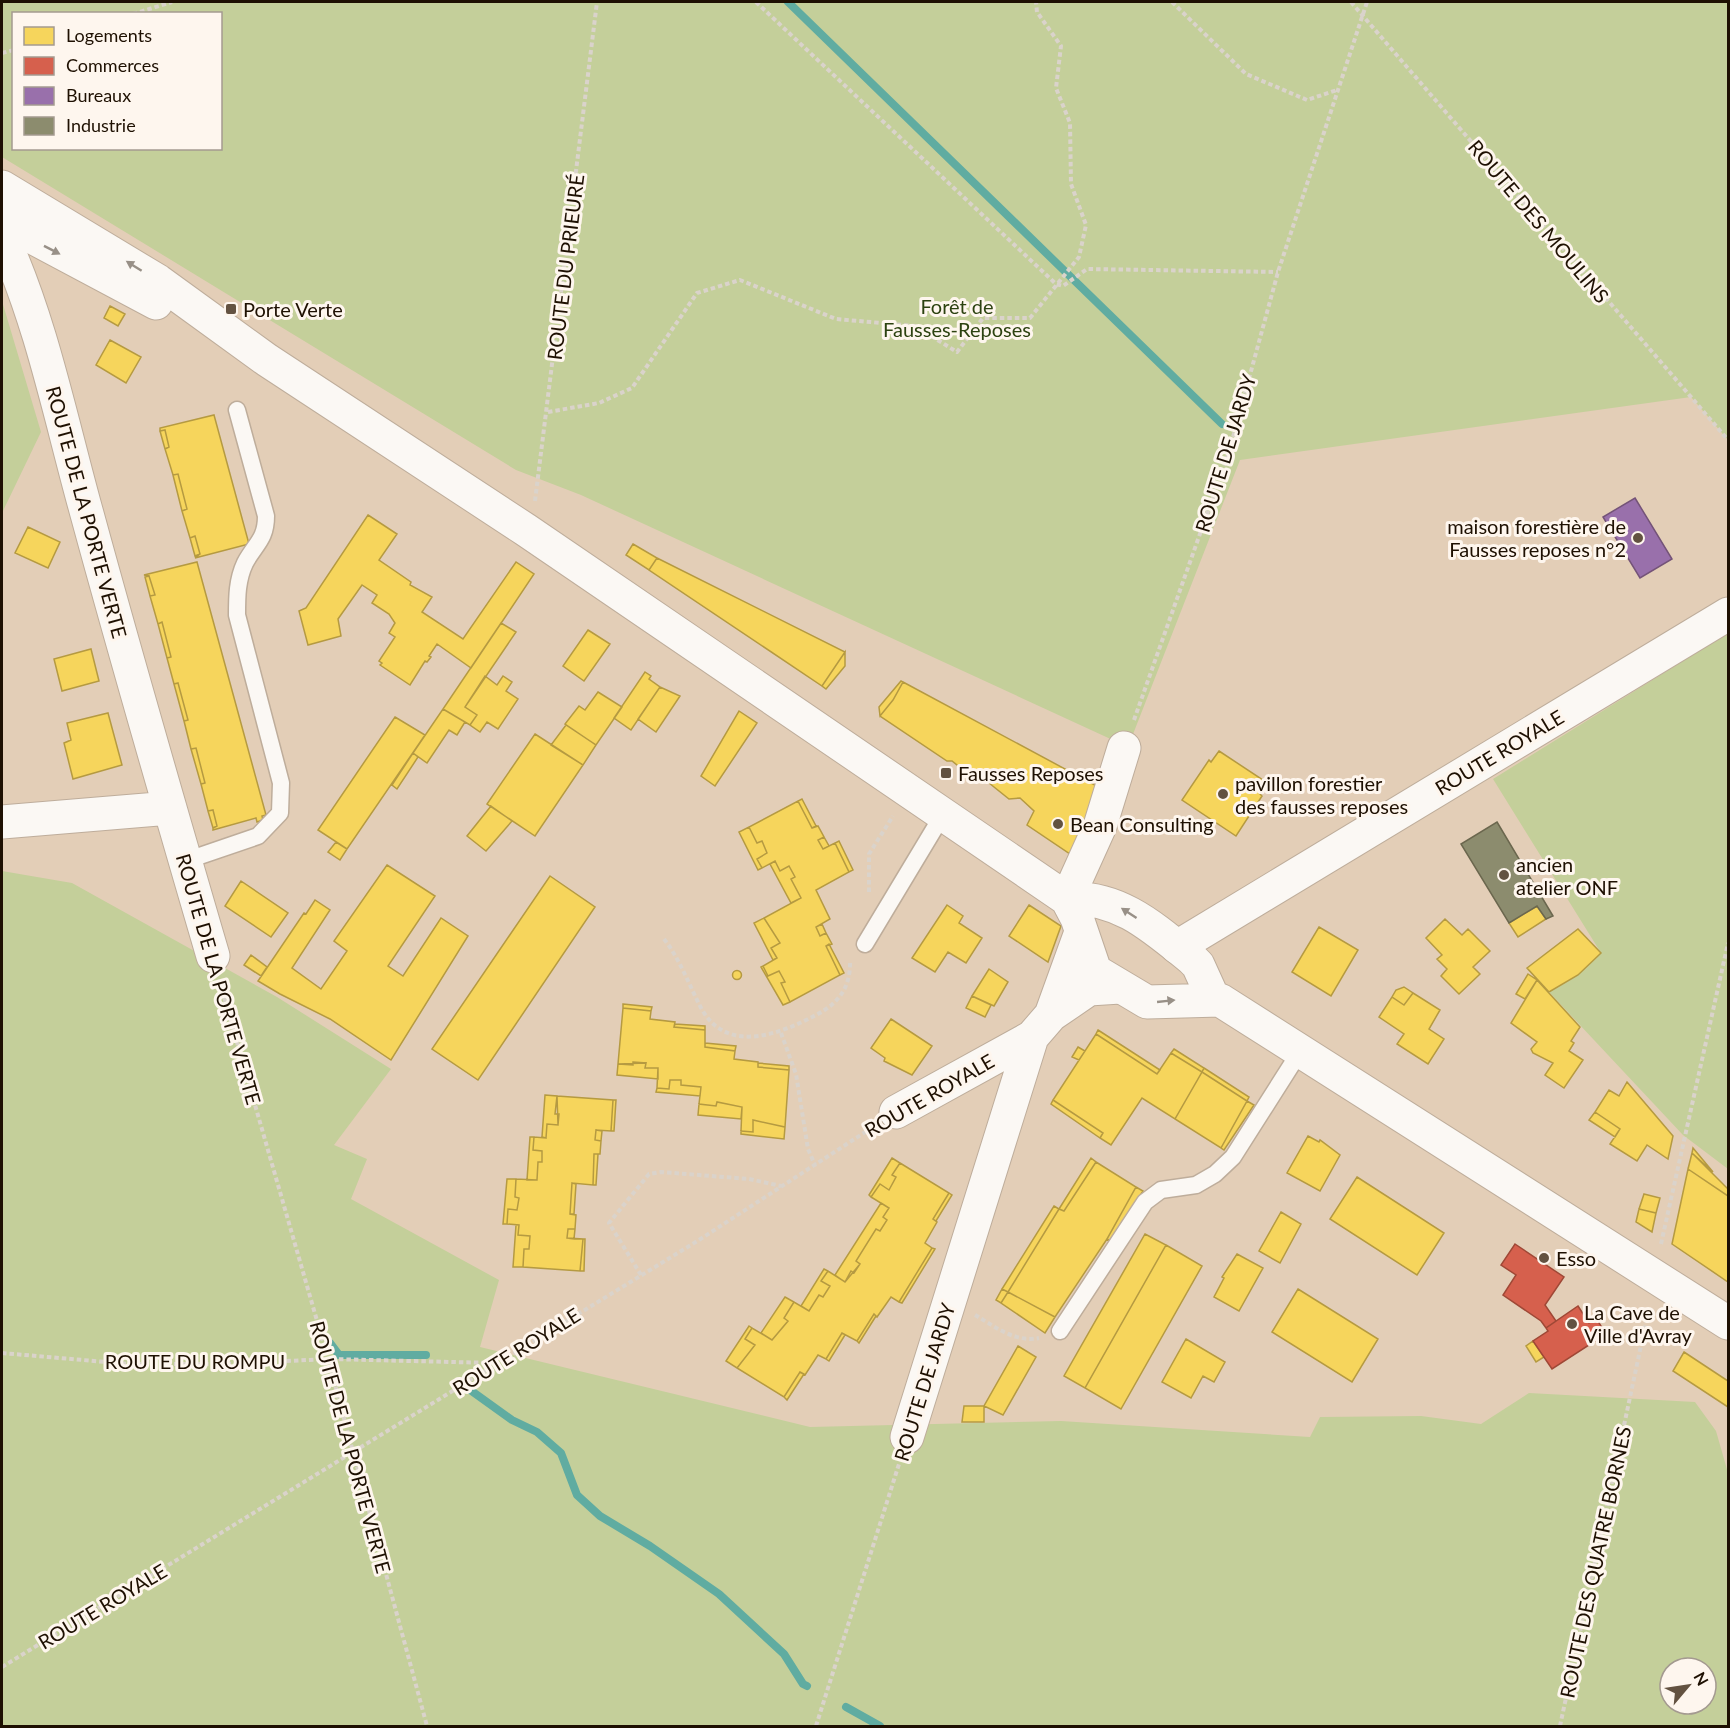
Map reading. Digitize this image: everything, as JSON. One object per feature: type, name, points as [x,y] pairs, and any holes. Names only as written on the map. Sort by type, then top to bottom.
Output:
[{"type":"main road","points":[[2,187],[158,281],[267,360],[526,530],[907,789],[942,816],[1068,899],[1095,971],[1147,1002],[1213,998],[1230,1005],[1728,1323]]},
{"type":"main road","points":[[2,220],[44,245],[267,360]]},
{"type":"main road","name":"ROUTE DE LA PORTE VERTE","points":[[2,236],[21,278],[49,370],[213,956]]},
{"type":"main road","name":"ROUTE ROYALE","points":[[1177,947],[1728,615]]},
{"type":"main road","points":[[1068,899],[1100,826],[1124,748]]},
{"type":"main road","points":[[2,822],[170,808]]},
{"type":"main road","points":[[1068,899],[1088,897],[1107,901],[1126,911],[1177,947],[1198,965],[1213,998]]},
{"type":"main road","name":"ROUTE DE JARDY","points":[[907,1437],[949,1299],[1041,1026],[1081,932]]},
{"type":"main road","name":"ROUTE ROYALE","points":[[896,1112],[1041,1026],[1089,989],[1120,987]]},
{"type":"lane","points":[[185,861],[258,836],[280,813],[281,783],[237,615],[240,579],[245,563],[266,532],[266,524],[237,410]]},
{"type":"lane","points":[[857,948],[942,816]]},
{"type":"lane","points":[[1060,1331],[1145,1202],[1161,1190],[1196,1185],[1215,1174],[1227,1163],[1301,1050]]},
{"type":"path","points":[[140,12],[172,2]]},
{"type":"path","name":"ROUTE DU PRIEURÉ","points":[[526,530],[538,486],[548,412],[597,2]]},
{"type":"path","points":[[756,2],[1056,284],[1063,286],[1087,269],[1278,272]]},
{"type":"path","points":[[548,412],[599,403],[632,388],[697,293],[740,280],[836,319],[915,326],[957,352],[983,318],[1030,318],[1079,257],[1086,225],[1071,184],[1070,123],[1056,88],[1061,46],[1037,12],[1036,2]]},
{"type":"path","points":[[1172,2],[1246,74],[1307,100],[1338,90]]},
{"type":"path","name":"ROUTE DES MOULINS","points":[[1351,2],[1728,440]]},
{"type":"path","name":"ROUTE DE JARDY","points":[[1124,748],[1229,452],[1278,272],[1367,2]]},
{"type":"path","points":[[869,896],[869,855],[907,789]]},
{"type":"path","points":[[664,939],[700,1006],[717,1025],[741,1037],[781,1033],[835,1003],[845,991],[857,948]]},
{"type":"path","points":[[1687,1132],[1728,943]]},
{"type":"path","name":"ROUTE DE LA PORTE VERTE","points":[[213,956],[328,1359],[427,1726]]},
{"type":"path","points":[[781,1033],[796,1074],[803,1104],[808,1149],[815,1165]]},
{"type":"path","name":"ROUTE ROYALE","points":[[2,1667],[640,1275],[896,1112]]},
{"type":"path","points":[[640,1275],[609,1223],[649,1174],[661,1172],[749,1179],[782,1186]]},
{"type":"path","points":[[949,1299],[1016,1337],[1030,1340],[1050,1336],[1060,1331]]},
{"type":"path","name":"ROUTE DU ROMPU","points":[[2,1353],[129,1364],[226,1364],[328,1359],[497,1363]]},
{"type":"path","name":"ROUTE DES QUATRE BORNES","points":[[1560,1726],[1630,1398]]},
{"type":"path","name":"ROUTE DE JARDY","points":[[816,1726],[907,1437]]},
{"type":"green space","name":"Forêt de Fausses-Reposes","points":[[2,2],[1728,2],[1728,440],[1691,397],[1240,460],[1128,747],[581,495],[516,470],[2,157]]},
{"type":"green space","points":[[2,301],[41,432],[2,513]]},
{"type":"green space","points":[[1728,633],[1728,1169],[1683,1135],[1549,992],[1578,975],[1601,953],[1493,779]]},
{"type":"green space","points":[[2,871],[72,883],[277,997],[391,1069],[334,1145],[367,1159],[351,1199],[499,1280],[480,1347],[810,1427],[1061,1421],[1310,1437],[1320,1417],[1421,1416],[1481,1424],[1529,1393],[1695,1402],[1716,1431],[1728,1473],[1728,1726],[2,1726]]},
{"type":"building: Logements","points":[[110,306],[125,314],[118,326],[104,318]]},
{"type":"building: Logements","points":[[110,340],[141,357],[126,383],[96,365]]},
{"type":"building: Logements","points":[[214,415],[249,544],[195,558],[200,554],[195,536],[190,538],[182,511],[187,509],[178,474],[173,475],[165,449],[169,447],[165,430],[160,431],[160,428]]},
{"type":"building: Logements","points":[[165,430],[169,447],[165,449],[160,431]]},
{"type":"building: Logements","points":[[178,474],[187,509],[182,511],[173,475]]},
{"type":"building: Logements","points":[[368,515],[397,534],[379,560],[411,582],[410,585],[432,597],[422,612],[463,639],[516,562],[534,574],[471,668],[437,644],[429,656],[431,657],[427,662],[425,661],[410,685],[380,665],[382,663],[379,661],[395,637],[389,633],[395,623],[389,614],[372,603],[377,595],[362,585],[338,619],[341,636],[308,645],[299,611],[306,608]]},
{"type":"building: Logements","points":[[28,527],[60,542],[48,568],[15,553]]},
{"type":"building: Logements","points":[[195,536],[200,554],[195,556],[190,538]]},
{"type":"building: Logements","points":[[633,544],[657,558],[649,570],[626,555]]},
{"type":"building: Logements","points":[[657,558],[845,652],[822,686],[649,570]]},
{"type":"building: Logements","points":[[197,562],[266,815],[262,816],[263,820],[257,822],[256,818],[213,830],[217,826],[213,810],[208,811],[201,784],[205,783],[196,748],[191,749],[184,721],[188,720],[178,683],[174,684],[167,658],[171,657],[162,622],[158,624],[150,596],[155,595],[149,576],[144,575]]},
{"type":"building: Logements","points":[[149,576],[155,595],[150,596],[145,577]]},
{"type":"building: Logements","points":[[162,622],[171,657],[167,658],[158,624]]},
{"type":"building: Logements","points":[[501,623],[516,632],[465,707],[477,715],[470,725],[443,709]]},
{"type":"building: Logements","points":[[588,630],[610,644],[584,681],[563,666]]},
{"type":"building: Logements","points":[[91,649],[99,681],[62,691],[54,659]]},
{"type":"building: Logements","points":[[845,652],[845,666],[826,689],[822,686]]},
{"type":"building: Logements","points":[[645,672],[651,676],[649,679],[660,687],[631,730],[614,718]]},
{"type":"building: Logements","points":[[485,676],[497,685],[503,676],[512,682],[506,691],[518,699],[498,729],[487,722],[480,732],[470,725],[477,715],[465,707]]},
{"type":"building: Logements","points":[[901,681],[903,682],[893,700],[880,716],[879,707]]},
{"type":"building: Logements","points":[[903,682],[1106,791],[1082,862],[1027,825],[1034,811],[1020,798],[1009,799],[984,779],[976,780],[952,761],[947,761],[880,716],[893,700]]},
{"type":"building: Logements","points":[[178,683],[188,720],[184,721],[174,684]]},
{"type":"building: Logements","points":[[660,687],[680,696],[656,732],[638,719]]},
{"type":"building: Logements","points":[[598,692],[622,707],[596,745],[565,724],[579,706],[585,710]]},
{"type":"building: Logements","points":[[443,709],[465,722],[457,735],[449,730],[427,763],[413,753]]},
{"type":"building: Logements","points":[[739,711],[757,723],[715,786],[701,776]]},
{"type":"building: Logements","points":[[108,713],[122,765],[73,779],[64,743],[71,740],[67,723]]},
{"type":"building: Logements","points":[[395,717],[425,735],[347,849],[318,830]]},
{"type":"building: Logements","points":[[566,725],[596,745],[583,765],[551,745]]},
{"type":"building: Logements","points":[[535,734],[583,765],[535,836],[487,804]]},
{"type":"building: Logements","points":[[196,748],[205,783],[201,784],[191,749]]},
{"type":"building: Logements","name":"pavillon forestier des fausses reposes","points":[[1219,751],[1266,782],[1259,793],[1262,796],[1236,836],[1182,800],[1209,760],[1211,762]]},
{"type":"building: Logements","points":[[413,753],[418,757],[397,789],[392,785]]},
{"type":"building: Logements","points":[[802,799],[816,826],[812,828],[798,801]]},
{"type":"building: Logements","points":[[798,801],[812,828],[818,826],[824,837],[818,840],[823,849],[835,843],[849,872],[816,890],[830,919],[816,927],[820,936],[826,933],[832,944],[826,946],[840,975],[790,1002],[781,983],[785,982],[779,971],[768,976],[763,966],[777,958],[771,948],[780,943],[764,918],[801,898],[791,879],[795,877],[789,866],[780,871],[775,861],[762,868],[757,859],[767,853],[762,841],[757,843],[749,827]]},
{"type":"building: Logements","points":[[491,806],[512,821],[486,851],[467,836]]},
{"type":"building: Logements","points":[[213,810],[217,826],[213,828],[208,811]]},
{"type":"building: Logements","points":[[749,827],[757,843],[762,841],[767,853],[757,859],[762,868],[758,870],[739,832]]},
{"type":"building: Logements","points":[[824,837],[829,846],[823,849],[818,840]]},
{"type":"building: Logements","points":[[839,841],[853,870],[849,872],[835,843]]},
{"type":"building: Logements","points":[[336,842],[347,849],[340,860],[328,852]]},
{"type":"building: Logements","points":[[775,861],[780,871],[789,866],[795,877],[791,879],[801,898],[791,903],[770,864]]},
{"type":"building: Logements","points":[[387,865],[435,896],[388,966],[403,976],[441,918],[468,936],[391,1060],[330,1019],[258,981],[315,900],[330,910],[292,968],[321,989],[347,951],[334,941]]},
{"type":"building: Logements","points":[[550,876],[595,907],[478,1080],[432,1049]]},
{"type":"building: Logements","points":[[241,881],[288,913],[271,937],[225,906]]},
{"type":"building: Logements","points":[[947,905],[963,916],[959,923],[982,938],[966,963],[948,952],[935,972],[912,958]]},
{"type":"building: Logements","points":[[1029,905],[1061,926],[1048,962],[1009,936]]},
{"type":"building: Logements","points":[[1537,906],[1546,919],[1518,937],[1509,923]]},
{"type":"building: Logements","points":[[764,918],[780,943],[771,948],[777,958],[773,960],[754,923]]},
{"type":"building: Logements","points":[[1445,919],[1462,935],[1468,929],[1490,951],[1473,967],[1480,974],[1459,994],[1441,976],[1447,969],[1437,959],[1442,955],[1426,938]]},
{"type":"building: Logements","points":[[822,924],[826,933],[820,936],[816,927]]},
{"type":"building: Logements","points":[[1319,927],[1358,950],[1331,996],[1292,972]]},
{"type":"building: Logements","points":[[1578,929],[1601,953],[1578,975],[1549,992],[1527,968]]},
{"type":"building: Logements","points":[[829,944],[844,973],[840,975],[826,946]]},
{"type":"building: Logements","points":[[251,955],[267,967],[261,976],[244,965]]},
{"type":"building: Logements","points":[[763,966],[768,976],[779,971],[785,982],[781,983],[790,1002],[783,1005],[761,967]]},
{"type":"building: Logements","points":[[989,969],[1008,982],[994,1006],[972,996]]},
{"type":"building: Logements","points":[[737,970],[742,975],[737,980],[732,975]]},
{"type":"building: Logements","points":[[1528,974],[1537,980],[1525,999],[1516,994]]},
{"type":"building: Logements","points":[[1537,980],[1580,1027],[1571,1041],[1574,1043],[1569,1051],[1583,1060],[1564,1088],[1545,1075],[1553,1063],[1533,1053],[1531,1049],[1537,1042],[1511,1023]]},
{"type":"building: Logements","points":[[1404,987],[1413,993],[1404,1005],[1392,997],[1396,990]]},
{"type":"building: Logements","points":[[1413,993],[1440,1010],[1429,1029],[1444,1039],[1428,1064],[1397,1044],[1404,1034],[1379,1017],[1392,997],[1404,1005]]},
{"type":"building: Logements","points":[[972,996],[991,1005],[985,1017],[966,1008]]},
{"type":"building: Logements","points":[[623,1004],[652,1007],[651,1011],[623,1008]]},
{"type":"building: Logements","points":[[623,1008],[651,1011],[650,1019],[675,1022],[674,1027],[705,1030],[705,1047],[735,1051],[734,1059],[758,1062],[758,1067],[789,1070],[785,1127],[753,1120],[753,1132],[741,1131],[742,1107],[717,1102],[716,1106],[699,1104],[701,1087],[681,1085],[681,1080],[670,1080],[669,1089],[657,1088],[658,1068],[645,1068],[646,1063],[618,1064]]},
{"type":"building: Logements","points":[[891,1019],[932,1046],[912,1075],[884,1061],[885,1058],[871,1048]]},
{"type":"building: Logements","points":[[675,1024],[705,1026],[705,1030],[674,1027]]},
{"type":"building: Logements","points":[[1098,1030],[1160,1070],[1157,1074],[1096,1034]]},
{"type":"building: Logements","points":[[1096,1034],[1157,1074],[1171,1053],[1202,1072],[1175,1119],[1142,1098],[1111,1145],[1100,1138],[1103,1133],[1053,1100]]},
{"type":"building: Logements","points":[[705,1043],[736,1046],[735,1051],[705,1047]]},
{"type":"building: Logements","points":[[1078,1047],[1085,1051],[1079,1060],[1072,1057]]},
{"type":"building: Logements","points":[[1174,1049],[1204,1068],[1202,1072],[1171,1053]]},
{"type":"building: Logements","points":[[633,1062],[646,1063],[645,1068],[658,1068],[658,1079],[617,1075],[618,1064],[633,1065]]},
{"type":"building: Logements","points":[[758,1063],[789,1066],[789,1070],[758,1067]]},
{"type":"building: Logements","points":[[1204,1068],[1249,1097],[1247,1101],[1202,1072]]},
{"type":"building: Logements","points":[[1202,1072],[1247,1101],[1221,1148],[1175,1119]]},
{"type":"building: Logements","points":[[670,1080],[681,1080],[681,1085],[701,1087],[700,1096],[656,1092],[657,1088],[669,1089]]},
{"type":"building: Logements","points":[[1627,1082],[1673,1136],[1668,1159],[1647,1145],[1637,1161],[1610,1144],[1620,1129],[1595,1112],[1609,1090],[1619,1096]]},
{"type":"building: Logements","points":[[545,1095],[557,1096],[555,1114],[559,1114],[558,1125],[547,1124],[546,1138],[542,1137]]},
{"type":"building: Logements","points":[[557,1096],[613,1100],[611,1131],[596,1130],[595,1140],[601,1141],[600,1154],[594,1154],[593,1185],[572,1183],[570,1214],[576,1215],[575,1229],[568,1229],[567,1238],[583,1239],[580,1271],[523,1267],[524,1249],[529,1249],[530,1236],[518,1235],[519,1225],[507,1224],[508,1209],[517,1210],[519,1198],[515,1197],[516,1179],[537,1180],[538,1162],[542,1162],[542,1151],[533,1150],[534,1137],[546,1138],[547,1124],[558,1125]]},
{"type":"building: Logements","points":[[613,1100],[616,1100],[614,1131],[611,1131]]},
{"type":"building: Logements","points":[[1053,1100],[1103,1133],[1100,1138],[1051,1104]]},
{"type":"building: Logements","points":[[1247,1101],[1254,1105],[1224,1150],[1221,1148]]},
{"type":"building: Logements","points":[[717,1102],[742,1107],[741,1119],[698,1115],[699,1104],[716,1106]]},
{"type":"building: Logements","points":[[1595,1112],[1620,1129],[1615,1137],[1589,1120]]},
{"type":"building: Logements","points":[[753,1120],[785,1127],[784,1139],[741,1134],[741,1131],[753,1132]]},
{"type":"building: Logements","points":[[596,1130],[602,1131],[601,1141],[595,1140]]},
{"type":"building: Logements","points":[[1308,1136],[1319,1142],[1320,1140],[1340,1155],[1320,1191],[1287,1173]]},
{"type":"building: Logements","points":[[530,1137],[534,1137],[533,1150],[542,1151],[542,1162],[538,1162],[537,1180],[527,1180]]},
{"type":"building: Logements","points":[[1693,1148],[1713,1172],[1692,1153]]},
{"type":"building: Logements","points":[[1692,1153],[1728,1189],[1728,1196],[1688,1169]]},
{"type":"building: Logements","points":[[594,1154],[598,1154],[596,1185],[593,1185]]},
{"type":"building: Logements","points":[[892,1158],[900,1163],[892,1175],[896,1177],[889,1190],[880,1184],[871,1197],[869,1195]]},
{"type":"building: Logements","points":[[1091,1158],[1096,1162],[1064,1211],[1059,1209]]},
{"type":"building: Logements","points":[[1096,1162],[1136,1187],[1107,1239],[1055,1317],[1008,1292],[1059,1209],[1064,1211]]},
{"type":"building: Logements","points":[[900,1163],[949,1193],[933,1219],[937,1222],[925,1243],[932,1248],[899,1302],[891,1297],[877,1317],[874,1314],[857,1341],[842,1333],[826,1359],[818,1355],[805,1375],[800,1372],[784,1397],[737,1368],[755,1345],[745,1339],[752,1328],[772,1340],[788,1321],[784,1318],[794,1302],[809,1311],[819,1295],[823,1297],[830,1286],[821,1281],[828,1271],[845,1282],[851,1271],[854,1273],[860,1264],[856,1261],[876,1229],[880,1231],[887,1220],[883,1217],[889,1208],[871,1197],[880,1184],[889,1190],[896,1177],[892,1175]]},
{"type":"building: Logements","points":[[1688,1169],[1728,1196],[1728,1282],[1672,1244]]},
{"type":"building: Logements","points":[[1357,1177],[1444,1233],[1417,1275],[1330,1219]]},
{"type":"building: Logements","points":[[507,1179],[516,1179],[515,1197],[519,1198],[517,1210],[508,1209],[507,1224],[503,1224]]},
{"type":"building: Logements","points":[[572,1183],[576,1184],[574,1214],[570,1214]]},
{"type":"building: Logements","points":[[1136,1187],[1143,1191],[1112,1242],[1107,1239]]},
{"type":"building: Logements","points":[[949,1193],[952,1195],[936,1221],[933,1219]]},
{"type":"building: Logements","points":[[1644,1194],[1660,1198],[1656,1213],[1639,1209]]},
{"type":"building: Logements","points":[[881,1203],[889,1208],[883,1217],[887,1220],[880,1231],[876,1229],[856,1261],[860,1264],[845,1282],[835,1275]]},
{"type":"building: Logements","points":[[1054,1206],[1059,1209],[1008,1292],[1002,1289]]},
{"type":"building: Logements","points":[[1639,1209],[1656,1213],[1652,1232],[1636,1222]]},
{"type":"building: Logements","points":[[1281,1212],[1301,1224],[1280,1263],[1259,1251]]},
{"type":"building: Logements","points":[[516,1225],[519,1225],[518,1235],[530,1236],[529,1249],[524,1249],[523,1267],[513,1267]]},
{"type":"building: Logements","points":[[568,1229],[575,1229],[574,1239],[567,1238]]},
{"type":"building: Logements","points":[[1145,1234],[1166,1245],[1085,1388],[1064,1376]]},
{"type":"building: Logements","points":[[583,1239],[585,1239],[584,1271],[580,1271]]},
{"type":"building: Logements","points":[[1166,1245],[1202,1266],[1121,1409],[1085,1388]]},
{"type":"building: Logements","points":[[932,1248],[935,1249],[902,1303],[899,1302]]},
{"type":"building: Logements","points":[[1237,1254],[1263,1268],[1239,1311],[1214,1297],[1224,1278],[1222,1277]]},
{"type":"building: Logements","points":[[824,1269],[828,1271],[821,1281],[830,1286],[823,1297],[819,1295],[809,1311],[801,1306]]},
{"type":"building: Logements","points":[[1002,1289],[1008,1292],[1001,1303],[996,1300]]},
{"type":"building: Logements","points":[[1298,1289],[1378,1339],[1352,1382],[1272,1332]]},
{"type":"building: Logements","points":[[1008,1292],[1055,1317],[1045,1333],[1001,1303]]},
{"type":"building: Logements","points":[[785,1297],[794,1302],[784,1318],[788,1321],[772,1340],[761,1333]]},
{"type":"building: Logements","points":[[874,1314],[876,1316],[859,1343],[857,1341]]},
{"type":"building: Logements","points":[[749,1326],[752,1328],[745,1339],[755,1345],[737,1368],[726,1361]]},
{"type":"building: Logements","points":[[842,1333],[845,1335],[829,1361],[826,1359]]},
{"type":"building: Logements","points":[[1186,1339],[1225,1362],[1214,1382],[1203,1376],[1191,1398],[1162,1382]]},
{"type":"building: Logements","points":[[1533,1341],[1544,1357],[1536,1362],[1526,1346]]},
{"type":"building: Logements","points":[[1018,1346],[1036,1357],[1003,1415],[984,1406]]},
{"type":"building: Logements","points":[[1684,1352],[1728,1381],[1728,1407],[1673,1371]]},
{"type":"building: Logements","points":[[800,1372],[804,1374],[787,1400],[784,1397]]},
{"type":"building: Logements","points":[[964,1406],[984,1406],[984,1422],[962,1422]]},
{"type":"building: Commerces","points":[[1515,1244],[1564,1277],[1545,1305],[1556,1321],[1546,1328],[1541,1321],[1503,1295],[1516,1275],[1501,1265]]},
{"type":"building: Commerces","points":[[1578,1306],[1589,1323],[1596,1318],[1606,1334],[1552,1369],[1533,1341],[1548,1331],[1546,1328]]},
{"type":"building: Bureaux","name":"maison forestière de Fausses reposes n°2","points":[[1635,498],[1672,559],[1640,578],[1603,517]]},
{"type":"building: Industrie","name":"ancien atelier ONF","points":[[1497,822],[1553,916],[1546,919],[1537,906],[1509,923],[1461,844]]},
{"type":"waterway","points":[[788,2],[1222,424]]},
{"type":"waterway","points":[[330,1343],[339,1355],[426,1355]]},
{"type":"waterway","points":[[466,1387],[512,1420],[537,1432],[561,1453],[577,1495],[600,1516],[650,1546],[719,1594],[784,1654],[803,1684],[807,1686]]},
{"type":"waterway","points":[[846,1707],[880,1726]]},
{"type":"place","name":"Porte Verte","points":[[231,309]]},
{"type":"place","name":"maison forestière de Fausses reposes n°2","points":[[1638,538]]},
{"type":"place","name":"Fausses Reposes","points":[[946,773]]},
{"type":"place","name":"pavillon forestier des fausses reposes","points":[[1223,794]]},
{"type":"place","name":"Bean Consulting","points":[[1058,824]]},
{"type":"place","name":"ancien atelier ONF","points":[[1504,875]]},
{"type":"place","name":"Esso","points":[[1544,1258]]},
{"type":"place","name":"La Cave de Ville d'Avray","points":[[1572,1324]]}]
